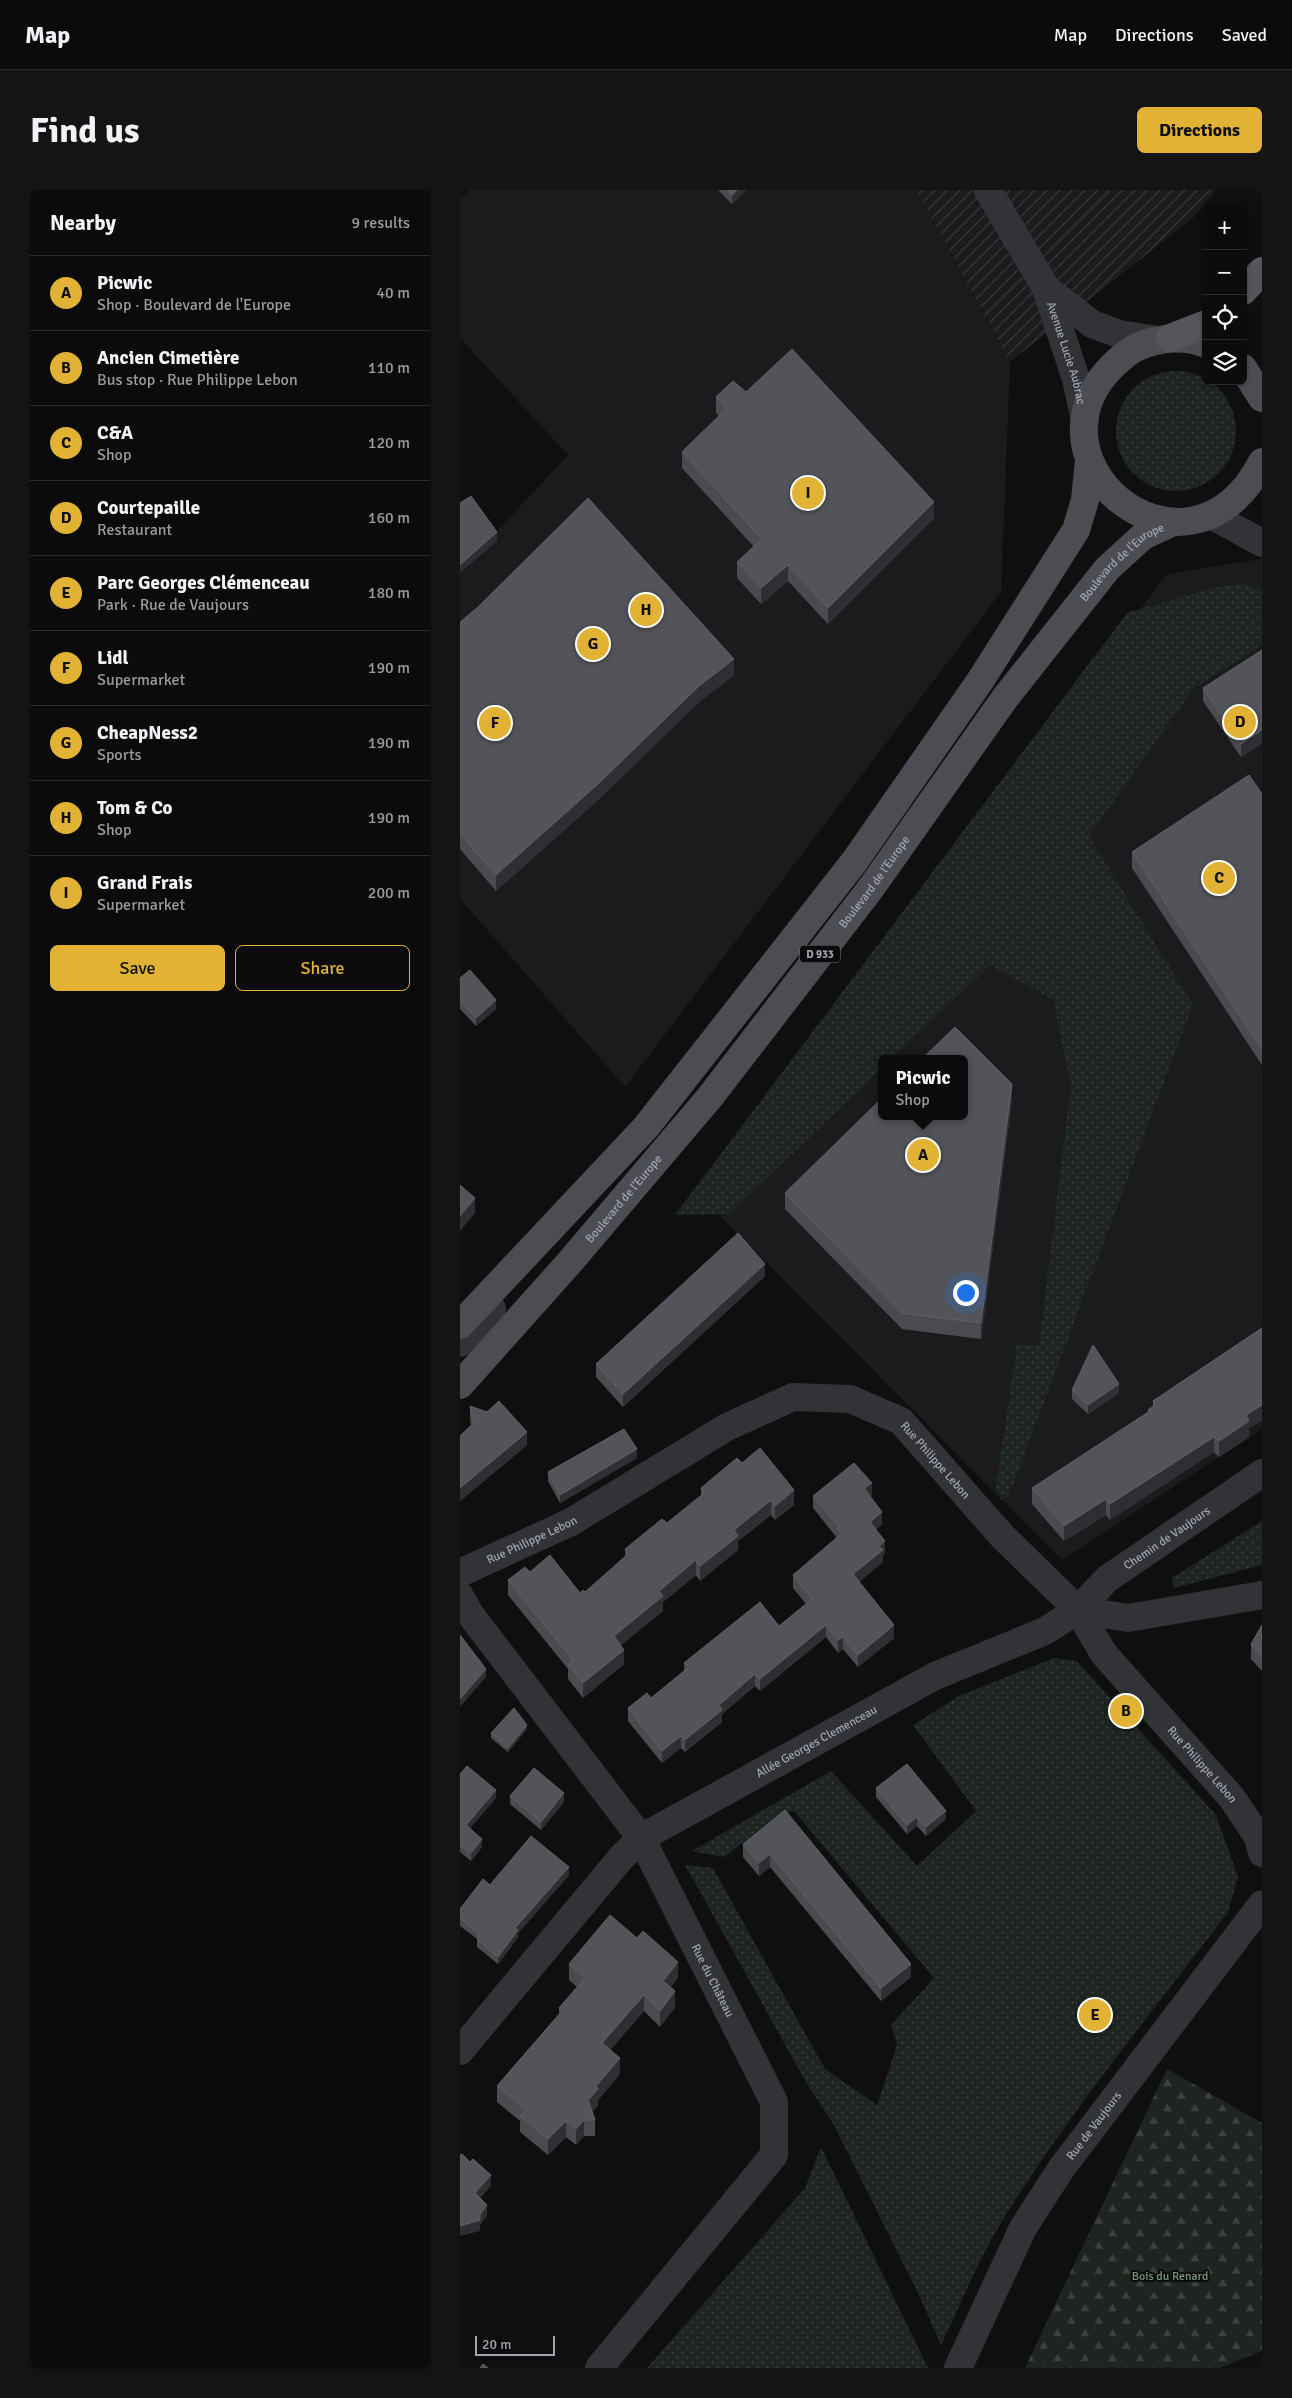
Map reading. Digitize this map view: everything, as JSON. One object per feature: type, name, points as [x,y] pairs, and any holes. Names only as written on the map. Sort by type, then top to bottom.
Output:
[{"type":"highway","points":[[1247,287],[1262,271]]},
{"type":"highway","points":[[1164,339],[1202,325]]},
{"type":"main road","points":[[1202,342],[1164,339],[1131,350],[1108,367],[1092,392],[1084,420],[1084,441],[1090,461],[1103,485],[1122,504],[1146,517],[1173,522],[1211,515],[1233,502],[1251,483],[1262,462]]},
{"type":"main road","points":[[1247,374],[1262,397]]},
{"type":"main road","name":"D 933","points":[[460,1326],[646,1127],[854,862],[980,681],[1076,530],[1085,500],[1090,461]]},
{"type":"main road","name":"Boulevard de l'Europe","points":[[460,1385],[588,1241],[710,1097],[871,888],[1004,698],[1107,569],[1143,536],[1173,522]]},
{"type":"street","name":"Avenue Lucie Aubrac","points":[[988,190],[1046,288],[1076,378],[1084,420]]},
{"type":"street","name":"Avenue Lucie Aubrac","points":[[1046,288],[1092,324],[1119,334],[1164,339]]},
{"type":"street","points":[[1211,515],[1262,542]]},
{"type":"street","points":[[460,1343],[492,1308],[586,1193]]},
{"type":"street","name":"Rue Philippe Lebon","points":[[460,1573],[571,1522],[727,1427],[793,1397],[850,1399],[901,1421],[1003,1537],[1078,1610],[1104,1654],[1232,1798],[1258,1837],[1262,1853]]},
{"type":"street","name":"Chemin de Vaujours","points":[[1078,1610],[1107,1579],[1262,1473]]},
{"type":"street","points":[[1078,1610],[1128,1618],[1262,1595]]},
{"type":"street","name":"Rue du Château","points":[[460,1596],[482,1629],[641,1838],[774,2102],[774,2155],[599,2368]]},
{"type":"street","name":"Allée Georges Clemenceau","points":[[460,2051],[621,1858],[641,1838],[935,1676],[1045,1631],[1078,1610]]},
{"type":"street","name":"Rue de Vaujours","points":[[958,2368],[1024,2228],[1061,2168],[1262,1904]]},
{"type":"shaded area","points":[[471,190],[916,190],[1010,362],[1001,592],[625,1087],[460,899],[460,571],[568,455],[460,338],[460,197]]},
{"type":"shaded area","points":[[916,190],[1216,190],[1194,217],[1010,362]]},
{"type":"shaded area","points":[[1262,559],[1262,1429],[1062,1560],[699,1195],[1167,574]]},
{"type":"green space","points":[[1164,372],[1188,372],[1202,377],[1202,385],[1215,385],[1219,388],[1232,408],[1235,419],[1235,443],[1232,454],[1226,464],[1219,474],[1209,481],[1199,487],[1188,490],[1164,490],[1153,487],[1143,481],[1133,474],[1126,464],[1120,454],[1117,443],[1117,419],[1120,408],[1126,398],[1133,388],[1143,381],[1153,375]]},
{"type":"green space","points":[[1242,583],[1262,590],[1262,645],[1194,688],[1089,836],[1193,1005],[1009,1496],[1001,1500],[996,1487],[1017,1344],[1039,1346],[1071,1084],[1053,1000],[990,965],[895,1055],[878,1055],[878,1072],[729,1214],[675,1215],[1127,613],[1208,589]]},
{"type":"green space","points":[[1262,1521],[1262,1565],[1174,1588],[1172,1578]]},
{"type":"green space","points":[[1054,1658],[1077,1661],[1216,1815],[1238,1877],[1228,1912],[1086,2098],[1007,2213],[980,2261],[941,2345],[918,2293],[834,2125],[807,2084],[685,1865],[713,1868],[825,2069],[877,2105],[897,2045],[891,2025],[934,1978],[794,1811],[781,1813],[724,1857],[692,1851],[831,1771],[917,1866],[976,1811],[913,1725],[959,1696]]},
{"type":"green space","name":"Bois du Renard","points":[[1167,2069],[1262,2123],[1262,2351],[1220,2368],[1025,2368]]},
{"type":"green space","points":[[821,2147],[928,2368],[647,2368],[805,2188]]},
{"type":"building","points":[[727,190],[737,190],[732,195]]},
{"type":"building","points":[[792,349],[934,502],[828,608],[788,565],[761,588],[737,562],[762,539],[682,452],[726,409],[716,397],[733,381],[746,392]]},
{"type":"building","points":[[471,496],[497,532],[460,565],[460,503]]},
{"type":"building","points":[[588,498],[734,659],[699,686],[598,784],[496,875],[460,834],[460,622],[477,608]]},
{"type":"building","points":[[1262,650],[1262,730],[1241,744],[1203,688]]},
{"type":"building","points":[[1249,775],[1262,794],[1262,1049],[1132,852]]},
{"type":"building","points":[[470,970],[496,1000],[476,1018],[460,1000],[460,978]]},
{"type":"building","points":[[955,1027],[1012,1084],[981,1323],[902,1313],[785,1193],[878,1102],[878,1120],[968,1120],[968,1055],[926,1055]]},
{"type":"building","points":[[460,1185],[475,1198],[460,1216]]},
{"type":"building","points":[[738,1233],[765,1264],[623,1394],[596,1364]]},
{"type":"building","points":[[1262,1328],[1262,1405],[1246,1415],[1249,1421],[1219,1441],[1214,1437],[1110,1504],[1106,1499],[1064,1526],[1032,1488],[1150,1411],[1148,1410],[1155,1405],[1153,1401]]},
{"type":"building","points":[[1093,1345],[1119,1384],[1088,1405],[1072,1390]]},
{"type":"building","points":[[499,1401],[527,1432],[460,1488],[460,1436],[474,1423],[470,1406],[487,1412]]},
{"type":"building","points":[[624,1429],[637,1449],[560,1495],[548,1472]]},
{"type":"building","points":[[760,1448],[794,1490],[775,1506],[771,1500],[734,1530],[738,1536],[700,1566],[696,1560],[659,1591],[663,1596],[614,1636],[624,1650],[583,1683],[568,1665],[573,1660],[508,1580],[525,1567],[530,1572],[550,1555],[580,1593],[583,1590],[585,1592],[628,1554],[625,1549],[662,1519],[667,1523],[704,1493],[701,1488],[737,1458],[742,1463]]},
{"type":"building","points":[[854,1463],[872,1483],[864,1488],[882,1512],[870,1522],[885,1541],[879,1546],[883,1550],[853,1574],[894,1625],[858,1655],[843,1637],[838,1640],[826,1625],[760,1679],[755,1674],[719,1705],[722,1710],[685,1740],[681,1736],[662,1751],[628,1708],[647,1693],[651,1698],[689,1667],[684,1663],[760,1602],[779,1626],[812,1599],[793,1575],[841,1534],[837,1529],[839,1527],[813,1496]]},
{"type":"building","points":[[1262,1625],[1262,1657],[1251,1644]]},
{"type":"building","points":[[460,1635],[486,1669],[460,1699]]},
{"type":"building","points":[[514,1708],[527,1725],[508,1748],[491,1733]]},
{"type":"building","points":[[907,1764],[946,1811],[926,1827],[917,1817],[907,1825],[876,1788]]},
{"type":"building","points":[[467,1766],[496,1790],[466,1825],[482,1839],[471,1853],[460,1845],[460,1774]]},
{"type":"building","points":[[534,1768],[564,1793],[541,1822],[510,1796]]},
{"type":"building","points":[[785,1810],[911,1964],[881,1988],[770,1854],[759,1863],[743,1844]]},
{"type":"building","points":[[531,1836],[569,1867],[515,1928],[518,1930],[498,1957],[477,1939],[480,1935],[460,1918],[460,1909],[483,1879],[490,1885]]},
{"type":"building","points":[[610,1915],[637,1938],[643,1931],[678,1962],[663,1981],[675,1991],[660,2011],[644,1995],[602,2043],[620,2058],[596,2086],[598,2089],[588,2100],[595,2120],[584,2120],[576,2129],[566,2121],[548,2139],[520,2116],[526,2110],[497,2086],[562,2011],[559,2008],[585,1978],[569,1964]]},
{"type":"building","points":[[462,2154],[470,2162],[473,2159],[491,2175],[475,2193],[487,2205],[480,2214],[480,2220],[460,2226],[460,2155]]},
{"type":"building","points":[[483,2364],[488,2368],[480,2368]]},
{"type":"place","name":"Grand Frais","points":[[808,493]]},
{"type":"place","name":"Tom & Co","points":[[646,610]]},
{"type":"place","name":"CheapNess2","points":[[593,644]]},
{"type":"place","name":"Courtepaille","points":[[1240,722]]},
{"type":"place","name":"Lidl","points":[[495,723]]},
{"type":"place","name":"C&A","points":[[1219,878]]},
{"type":"place","name":"Picwic","points":[[923,1155]]},
{"type":"place","name":"Ancien Cimetière","points":[[1126,1711]]},
{"type":"place","name":"Parc Georges Clémenceau","points":[[1095,2015]]}]
